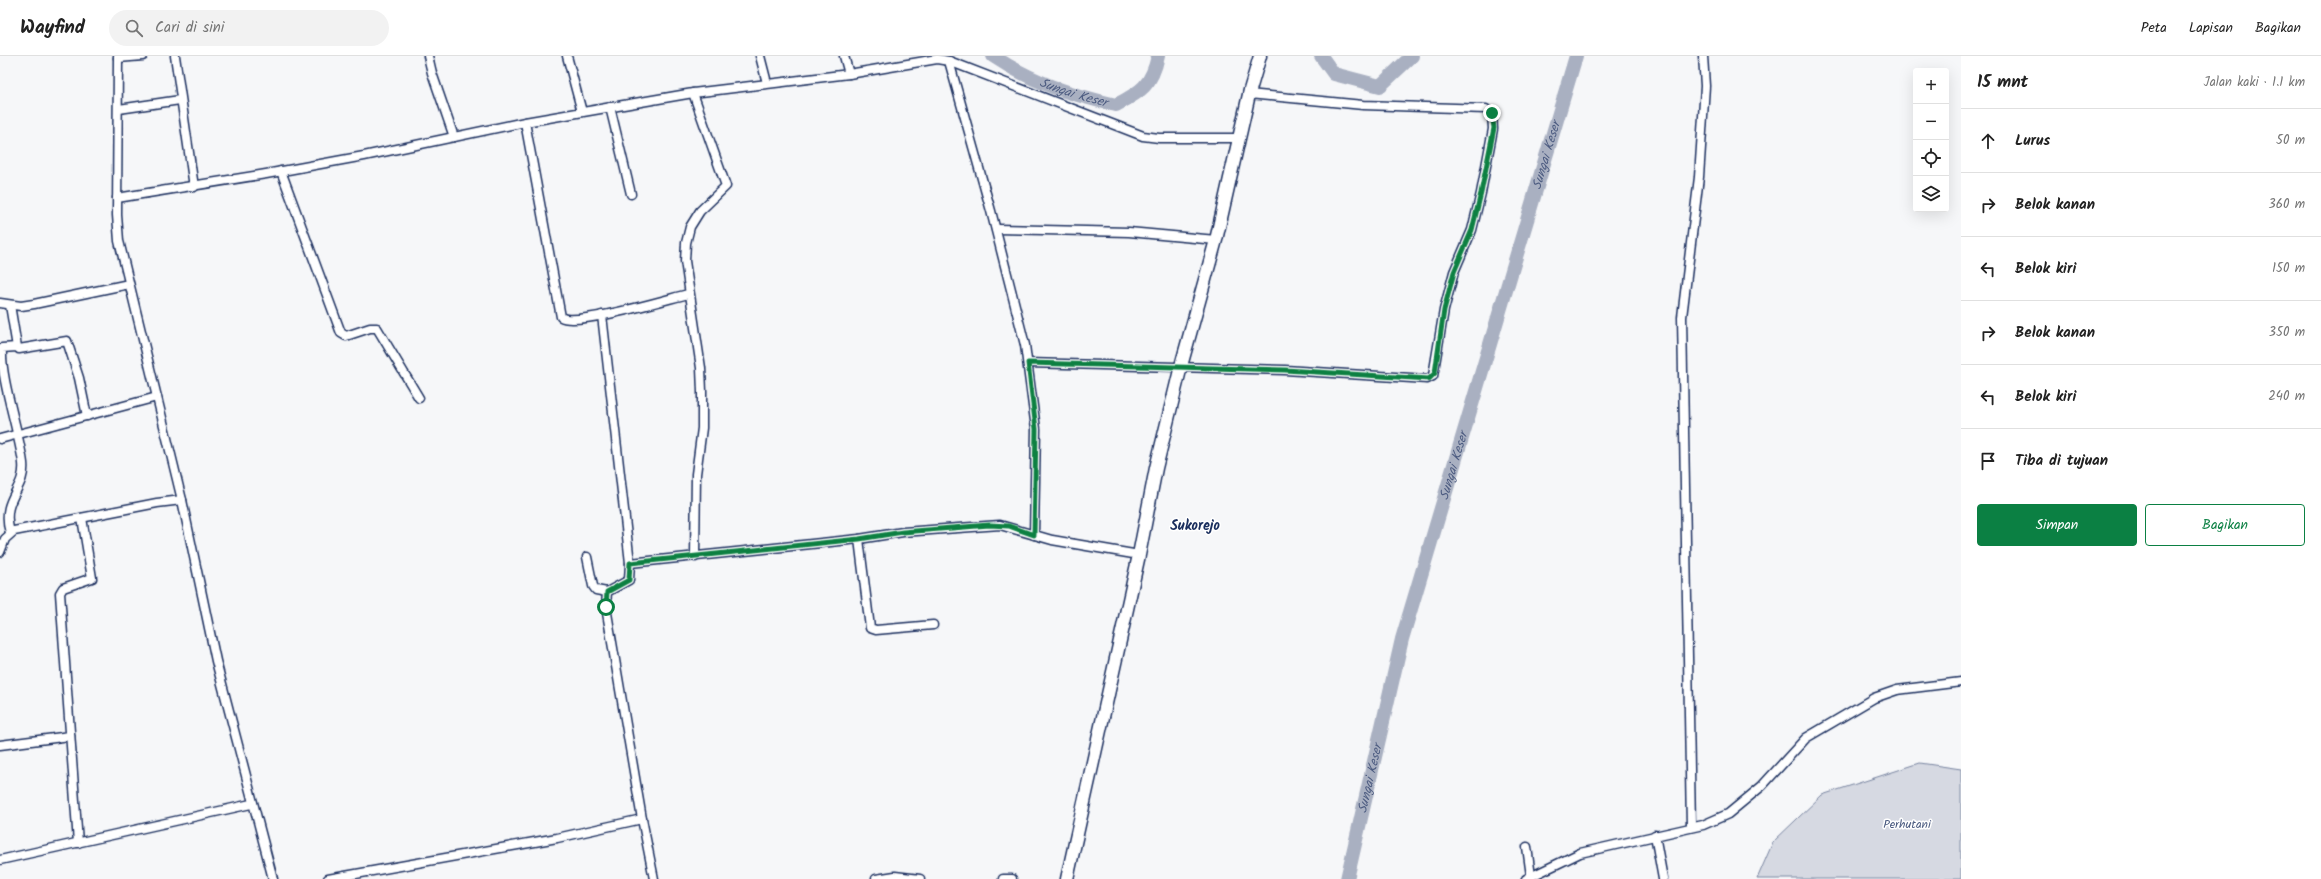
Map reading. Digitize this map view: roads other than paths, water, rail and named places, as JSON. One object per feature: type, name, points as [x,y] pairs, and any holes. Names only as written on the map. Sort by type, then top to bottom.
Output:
[{"type":"highway","points":[[1066,879],[1140,555],[1156,468],[1181,366],[1216,240],[1249,94],[1260,56]]},
{"type":"street","points":[[143,56],[118,57],[119,109],[117,230],[182,500],[216,661],[252,804],[273,879]]},
{"type":"street","points":[[175,56],[180,100],[194,187]]},
{"type":"street","points":[[428,56],[432,73],[454,137]]},
{"type":"street","points":[[567,56],[582,112]]},
{"type":"street","points":[[760,56],[767,83]]},
{"type":"street","points":[[844,56],[849,74]]},
{"type":"street","points":[[1691,827],[1682,317],[1700,177],[1705,86],[1703,56]]},
{"type":"street","points":[[117,198],[194,187],[364,156],[525,122],[610,107],[693,93],[849,74],[924,60],[949,61],[1143,136],[1159,138],[1240,138]]},
{"type":"street","points":[[949,61],[996,229],[1028,363],[1036,429],[1034,535]]},
{"type":"street","points":[[693,93],[726,186],[700,211],[690,227],[686,243],[685,261],[688,294],[701,368],[702,392],[702,428],[696,474],[695,557]]},
{"type":"street","points":[[1028,363],[1181,366],[1429,379],[1435,373],[1444,310],[1454,272],[1472,230],[1494,128],[1492,113],[1490,110],[1362,105],[1249,94]]},
{"type":"street","points":[[119,109],[180,100]]},
{"type":"street","points":[[610,107],[631,194]]},
{"type":"street","points":[[525,122],[549,250],[559,314],[564,319],[568,320],[602,315],[688,294]]},
{"type":"street","points":[[281,171],[336,324],[341,333],[346,336],[372,327],[380,330],[419,398]]},
{"type":"street","points":[[996,229],[1129,232],[1216,240]]},
{"type":"street","points":[[0,303],[10,305],[34,304],[129,284]]},
{"type":"street","points":[[10,305],[17,347]]},
{"type":"street","points":[[587,557],[594,588],[607,592],[629,580],[630,563],[602,315]]},
{"type":"street","points":[[10,533],[7,513],[23,472],[18,434],[4,381],[2,350],[17,347],[19,349],[66,338],[79,378],[87,416]]},
{"type":"street","points":[[0,439],[157,397]]},
{"type":"street","points":[[0,552],[5,539],[10,533],[157,503],[182,500]]},
{"type":"street","points":[[78,843],[60,593],[63,588],[92,578],[82,518]]},
{"type":"street","points":[[630,563],[859,539],[903,532],[1000,525],[1034,535],[1140,555]]},
{"type":"street","points":[[859,539],[870,628],[876,630],[932,625]]},
{"type":"street","points":[[607,592],[606,607],[642,819],[654,879]]},
{"type":"street","points":[[1527,847],[1528,878],[1580,853],[1703,825],[1728,814],[1762,786],[1806,738],[1874,698],[1897,690],[1961,682]]},
{"type":"street","points":[[0,745],[70,736]]},
{"type":"street","points":[[0,860],[252,804]]},
{"type":"street","points":[[328,879],[558,838],[642,819]]},
{"type":"street","points":[[1655,835],[1663,879]]},
{"type":"street","points":[[876,879],[895,876],[920,879]]},
{"type":"street","points":[[1003,879],[1012,879]]},
{"type":"waterway","name":"Sungai Keser","points":[[993,56],[1022,74],[1067,92],[1116,105],[1139,91],[1149,81],[1158,56]]},
{"type":"waterway","name":"Sungai Keser","points":[[1321,56],[1334,74],[1380,86],[1412,56]]},
{"type":"waterway","name":"Sungai Keser","points":[[1347,879],[1402,639],[1576,56]]},
{"type":"district","name":"Sukorejo","points":[[1195,526]]},
{"type":"park label","name":"Perhutani","points":[[1907,824]]}]
